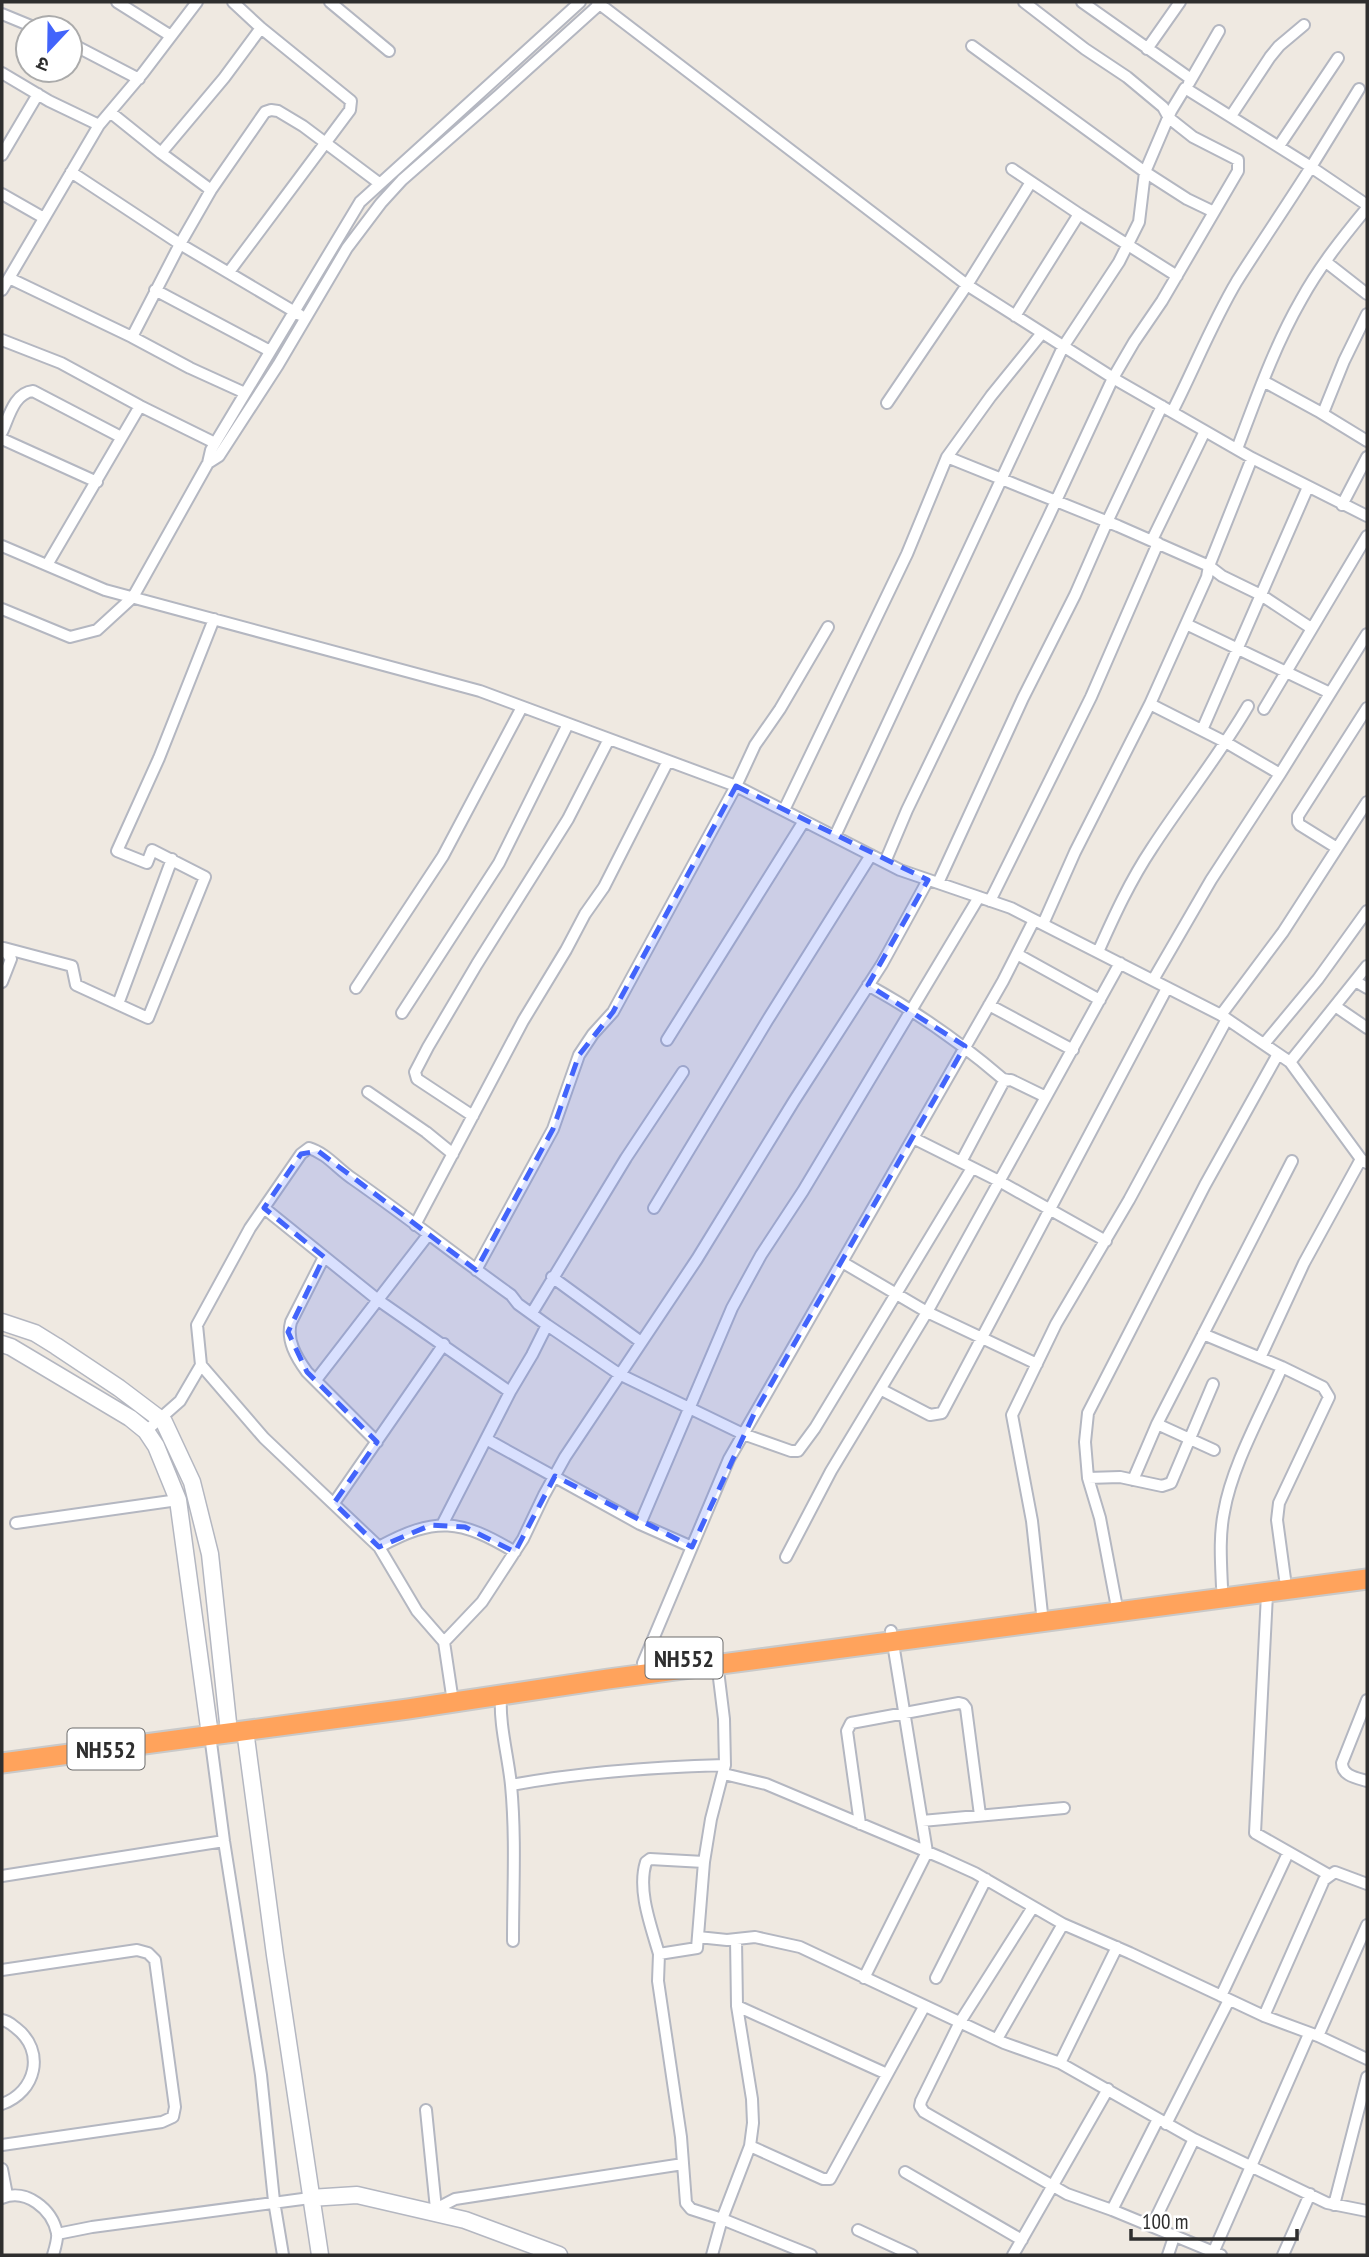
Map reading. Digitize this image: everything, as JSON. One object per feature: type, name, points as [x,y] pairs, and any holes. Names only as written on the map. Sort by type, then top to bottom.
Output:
[{"type":"highway","name":"NH552","points":[[1117,1608],[1222,1587],[1367,1568]]},
{"type":"highway","name":"NH552","points":[[2,1763],[224,1728],[717,1659],[1117,1608],[1267,1594],[1367,1579]]},
{"type":"highway","name":"NH552","points":[[452,1696],[501,1695],[644,1669]]},
{"type":"highway","name":"NH552","points":[[2,1752],[224,1728]]},
{"type":"street","points":[[117,2],[171,36]]},
{"type":"street","points":[[2,290],[99,125],[139,79],[197,2]]},
{"type":"street","points":[[229,272],[350,110],[351,100],[261,28],[233,2]]},
{"type":"street","points":[[330,2],[388,51]]},
{"type":"street","points":[[2,609],[70,637],[97,630],[133,597],[208,463],[215,443],[360,201],[580,2]]},
{"type":"street","points":[[885,862],[1113,378],[1238,171],[1238,160],[1193,136],[1168,118],[1163,107],[1127,77],[1024,2]]},
{"type":"street","points":[[1082,2],[1097,6],[1188,84],[1231,116],[1311,167],[1367,207],[1301,300],[1263,381],[1237,449]]},
{"type":"street","points":[[1147,49],[1180,2]]},
{"type":"street","points":[[208,463],[219,456],[306,319],[347,248],[381,202],[599,3],[967,285],[1113,378],[1252,458],[1367,516]]},
{"type":"street","points":[[1231,116],[1270,57],[1304,25]]},
{"type":"street","points":[[161,153],[224,78],[261,28]]},
{"type":"street","points":[[835,836],[1063,346],[1119,262],[1139,222],[1145,172],[1168,118],[1219,31]]},
{"type":"street","points":[[972,46],[1145,172],[1187,199],[1214,212]]},
{"type":"street","points":[[84,50],[139,79]]},
{"type":"street","points":[[1279,146],[1338,58]]},
{"type":"street","points":[[2,73],[49,101],[99,125]]},
{"type":"street","points":[[444,1642],[482,1602],[515,1552],[555,1476],[619,1374],[697,1259],[933,881],[1075,595],[1107,522],[1167,409],[1197,363],[1212,327],[1237,281],[1359,89]]},
{"type":"street","points":[[2,155],[38,93]]},
{"type":"street","points":[[132,337],[211,190],[265,112],[278,111],[379,183]]},
{"type":"street","points":[[110,112],[211,190]]},
{"type":"street","points":[[1012,169],[1177,276]]},
{"type":"street","points":[[71,172],[180,244],[306,319]]},
{"type":"street","points":[[887,403],[967,285],[1031,182]]},
{"type":"street","points":[[2,194],[44,218]]},
{"type":"street","points":[[1014,316],[1079,214]]},
{"type":"street","points":[[1326,262],[1367,294]]},
{"type":"street","points":[[9,278],[245,393]]},
{"type":"street","points":[[155,290],[270,351]]},
{"type":"street","points":[[1323,414],[1367,314]]},
{"type":"street","points":[[784,810],[907,554],[947,457],[982,407],[1042,333]]},
{"type":"street","points":[[2,340],[61,363],[139,406],[215,443]]},
{"type":"street","points":[[1263,381],[1367,441]]},
{"type":"street","points":[[2,432],[18,397],[33,391],[121,437]]},
{"type":"street","points":[[47,565],[139,406]]},
{"type":"street","points":[[640,1524],[732,1308],[761,1255],[803,1191],[912,1010],[985,899],[1091,697],[1155,541],[1205,431]]},
{"type":"street","points":[[2,439],[97,482]]},
{"type":"street","points":[[947,457],[1155,541],[1209,566],[1222,576],[1261,595],[1311,628]]},
{"type":"street","points":[[1342,505],[1367,457]]},
{"type":"street","points":[[644,1669],[729,1459],[1017,954],[1039,922],[1150,704],[1207,577],[1252,458]]},
{"type":"street","points":[[1202,730],[1308,487]]},
{"type":"street","points":[[1264,709],[1367,536]]},
{"type":"street","points":[[2,546],[105,590],[480,691],[736,786],[885,862],[1039,922],[1224,1017],[1290,1062],[1364,1161],[1304,1263],[1260,1358]]},
{"type":"street","points":[[3,948],[72,966],[76,985],[148,1018],[205,877],[152,850],[147,863],[117,851],[159,758],[214,619]]},
{"type":"street","points":[[1186,624],[1330,693]]},
{"type":"street","points":[[476,1270],[553,1129],[579,1055],[613,1012],[736,786],[761,733],[780,709],[828,627]]},
{"type":"street","points":[[1153,980],[1211,880],[1367,634]]},
{"type":"street","points":[[1150,704],[1227,743],[1280,774]]},
{"type":"street","points":[[1098,952],[1122,898],[1152,848],[1227,743],[1248,706]]},
{"type":"street","points":[[356,988],[443,856],[522,707]]},
{"type":"street","points":[[1337,848],[1300,825],[1298,816],[1367,708]]},
{"type":"street","points":[[402,1013],[499,863],[568,724]]},
{"type":"street","points":[[1357,725],[1367,732]]},
{"type":"street","points":[[473,1116],[417,1079],[415,1072],[477,964],[568,819],[608,739]]},
{"type":"street","points":[[415,1225],[523,1021],[566,950],[584,914],[604,887],[668,761]]},
{"type":"street","points":[[1043,1618],[1032,1521],[1013,1415],[1056,1324],[1106,1241],[1224,1017],[1367,802]]},
{"type":"street","points":[[667,1040],[804,821]]},
{"type":"street","points":[[654,1209],[871,855]]},
{"type":"street","points":[[118,1004],[172,859]]},
{"type":"street","points":[[1264,1044],[1318,979],[1367,911]]},
{"type":"street","points":[[2,982],[11,959],[3,948]]},
{"type":"street","points":[[1017,954],[1100,1000]]},
{"type":"street","points":[[786,1557],[831,1471],[927,1311],[1120,963]]},
{"type":"street","points":[[1290,1062],[1367,966]]},
{"type":"street","points":[[1355,981],[1367,988]]},
{"type":"street","points":[[868,985],[912,1010],[965,1046],[1003,1079],[1046,1097]]},
{"type":"street","points":[[882,1390],[930,1415],[942,1413],[1167,988]]},
{"type":"street","points":[[989,1005],[1073,1050]]},
{"type":"street","points":[[1335,1006],[1367,1028]]},
{"type":"street","points":[[1117,1608],[1100,1518],[1088,1478],[1085,1442],[1088,1413],[1205,1185],[1278,1054]]},
{"type":"street","points":[[532,1313],[626,1158],[683,1072]]},
{"type":"street","points":[[961,1162],[1004,1081],[1008,1080]]},
{"type":"street","points":[[368,1092],[453,1154]]},
{"type":"street","points":[[913,1138],[999,1181],[1106,1241]]},
{"type":"street","points":[[452,1696],[444,1642],[417,1611],[379,1547],[264,1438],[201,1365],[197,1325],[250,1228],[301,1154],[309,1149],[318,1151],[547,1325],[619,1374],[743,1434],[791,1451],[799,1451],[804,1446],[972,1168]]},
{"type":"street","points":[[1133,1480],[1157,1424],[1292,1161]]},
{"type":"street","points":[[264,1208],[378,1300],[510,1392]]},
{"type":"street","points":[[316,1380],[428,1235]]},
{"type":"street","points":[[324,1257],[288,1332],[299,1362],[377,1442]]},
{"type":"street","points":[[842,1262],[927,1311],[1037,1364]]},
{"type":"street","points":[[552,1277],[641,1342]]},
{"type":"street","points":[[2,1322],[35,1334],[56,1346],[164,1422],[192,1482],[210,1554],[224,1728],[224,1841],[261,2075],[274,2201],[284,2255]]},
{"type":"street","points":[[442,1525],[547,1325]]},
{"type":"street","points":[[1203,1334],[1323,1387],[1329,1397],[1279,1503],[1277,1520],[1285,1579]]},
{"type":"street","points":[[2,1344],[130,1418],[146,1431],[156,1446],[178,1500],[224,1728],[320,2255]]},
{"type":"street","points":[[334,1503],[444,1344]]},
{"type":"street","points":[[146,1431],[180,1401],[201,1365]]},
{"type":"street","points":[[1222,1587],[1223,1513],[1240,1462],[1282,1367]]},
{"type":"street","points":[[1088,1478],[1120,1477],[1162,1486],[1171,1483],[1213,1384]]},
{"type":"street","points":[[1157,1424],[1214,1450]]},
{"type":"street","points":[[486,1439],[640,1524],[692,1547]]},
{"type":"street","points":[[16,1523],[178,1500]]},
{"type":"street","points":[[379,1547],[405,1532],[431,1524],[465,1527],[515,1552]]},
{"type":"street","points":[[1267,1594],[1255,1833],[1329,1875]]},
{"type":"street","points":[[864,1978],[927,1852],[892,1637]]},
{"type":"street","points":[[659,1954],[697,1948],[704,1862],[711,1819],[725,1769],[724,1719],[717,1659]]},
{"type":"street","points":[[501,1695],[500,1710],[511,1785],[514,1840],[513,1941]]},
{"type":"street","points":[[1367,1700],[1342,1763],[1346,1774],[1367,1781]]},
{"type":"street","points":[[860,1824],[846,1731],[848,1726],[851,1723],[963,1704],[966,1708],[980,1815]]},
{"type":"street","points":[[511,1785],[554,1777],[660,1766],[725,1769],[927,1852],[986,1879],[1063,1924],[1264,2016],[1367,2059]]},
{"type":"street","points":[[922,1821],[1064,1808]]},
{"type":"street","points":[[2,1875],[224,1841]]},
{"type":"street","points":[[1112,2210],[1162,2121],[1225,1998],[1288,1853]]},
{"type":"street","points":[[704,1862],[650,1859],[646,1862],[645,1889],[659,1954],[658,1981],[671,2058],[686,2203],[688,2207],[811,2255]]},
{"type":"street","points":[[1264,2016],[1324,1880],[1335,1872],[1367,1884]]},
{"type":"street","points":[[936,1978],[986,1879]]},
{"type":"street","points":[[1033,1907],[960,2022],[920,2106],[924,2112],[1052,2187],[1217,2254],[1250,2166],[1367,1925]]},
{"type":"street","points":[[997,2039],[1063,1924]]},
{"type":"street","points":[[698,1937],[755,1937],[792,1944],[923,2007],[1060,2063],[1194,2139],[1310,2194],[1334,2205],[1367,2211]]},
{"type":"street","points":[[712,2255],[722,2219],[750,2146],[753,2123],[752,2099],[737,2006],[736,1939]]},
{"type":"street","points":[[1060,2063],[1117,1947]]},
{"type":"street","points":[[2,1970],[137,1950],[148,1953],[155,1960],[175,2107],[173,2117],[162,2122],[2,2145]]},
{"type":"street","points":[[737,2006],[887,2074]]},
{"type":"street","points":[[750,2146],[823,2179],[830,2179],[923,2007]]},
{"type":"street","points":[[2,2020],[26,2035],[35,2057],[31,2081],[15,2099],[2,2104]]},
{"type":"street","points":[[1334,2205],[1367,2077]]},
{"type":"street","points":[[1013,2255],[1108,2089]]},
{"type":"street","points":[[426,2110],[433,2211]]},
{"type":"street","points":[[1152,2226],[1194,2139]]},
{"type":"street","points":[[433,2211],[455,2199],[683,2164]]},
{"type":"street","points":[[905,2172],[1022,2240]]},
{"type":"street","points":[[3,2178],[5,2197],[30,2198],[49,2212],[57,2234],[54,2255]]},
{"type":"street","points":[[1283,2255],[1310,2194]]},
{"type":"street","points":[[57,2234],[274,2201],[357,2195],[465,2220],[559,2255]]},
{"type":"street","points":[[858,2231],[912,2255]]},
{"type":"street","points":[[1168,2255],[1174,2237]]},
{"type":"highlighted area","points":[[736,786],[928,880],[868,985],[965,1046],[754,1414],[692,1547],[555,1476],[515,1552],[465,1527],[431,1525],[379,1547],[334,1503],[377,1442],[307,1372],[288,1332],[324,1257],[264,1208],[301,1154],[318,1151],[476,1270],[553,1129],[579,1055],[613,1012]]}]
